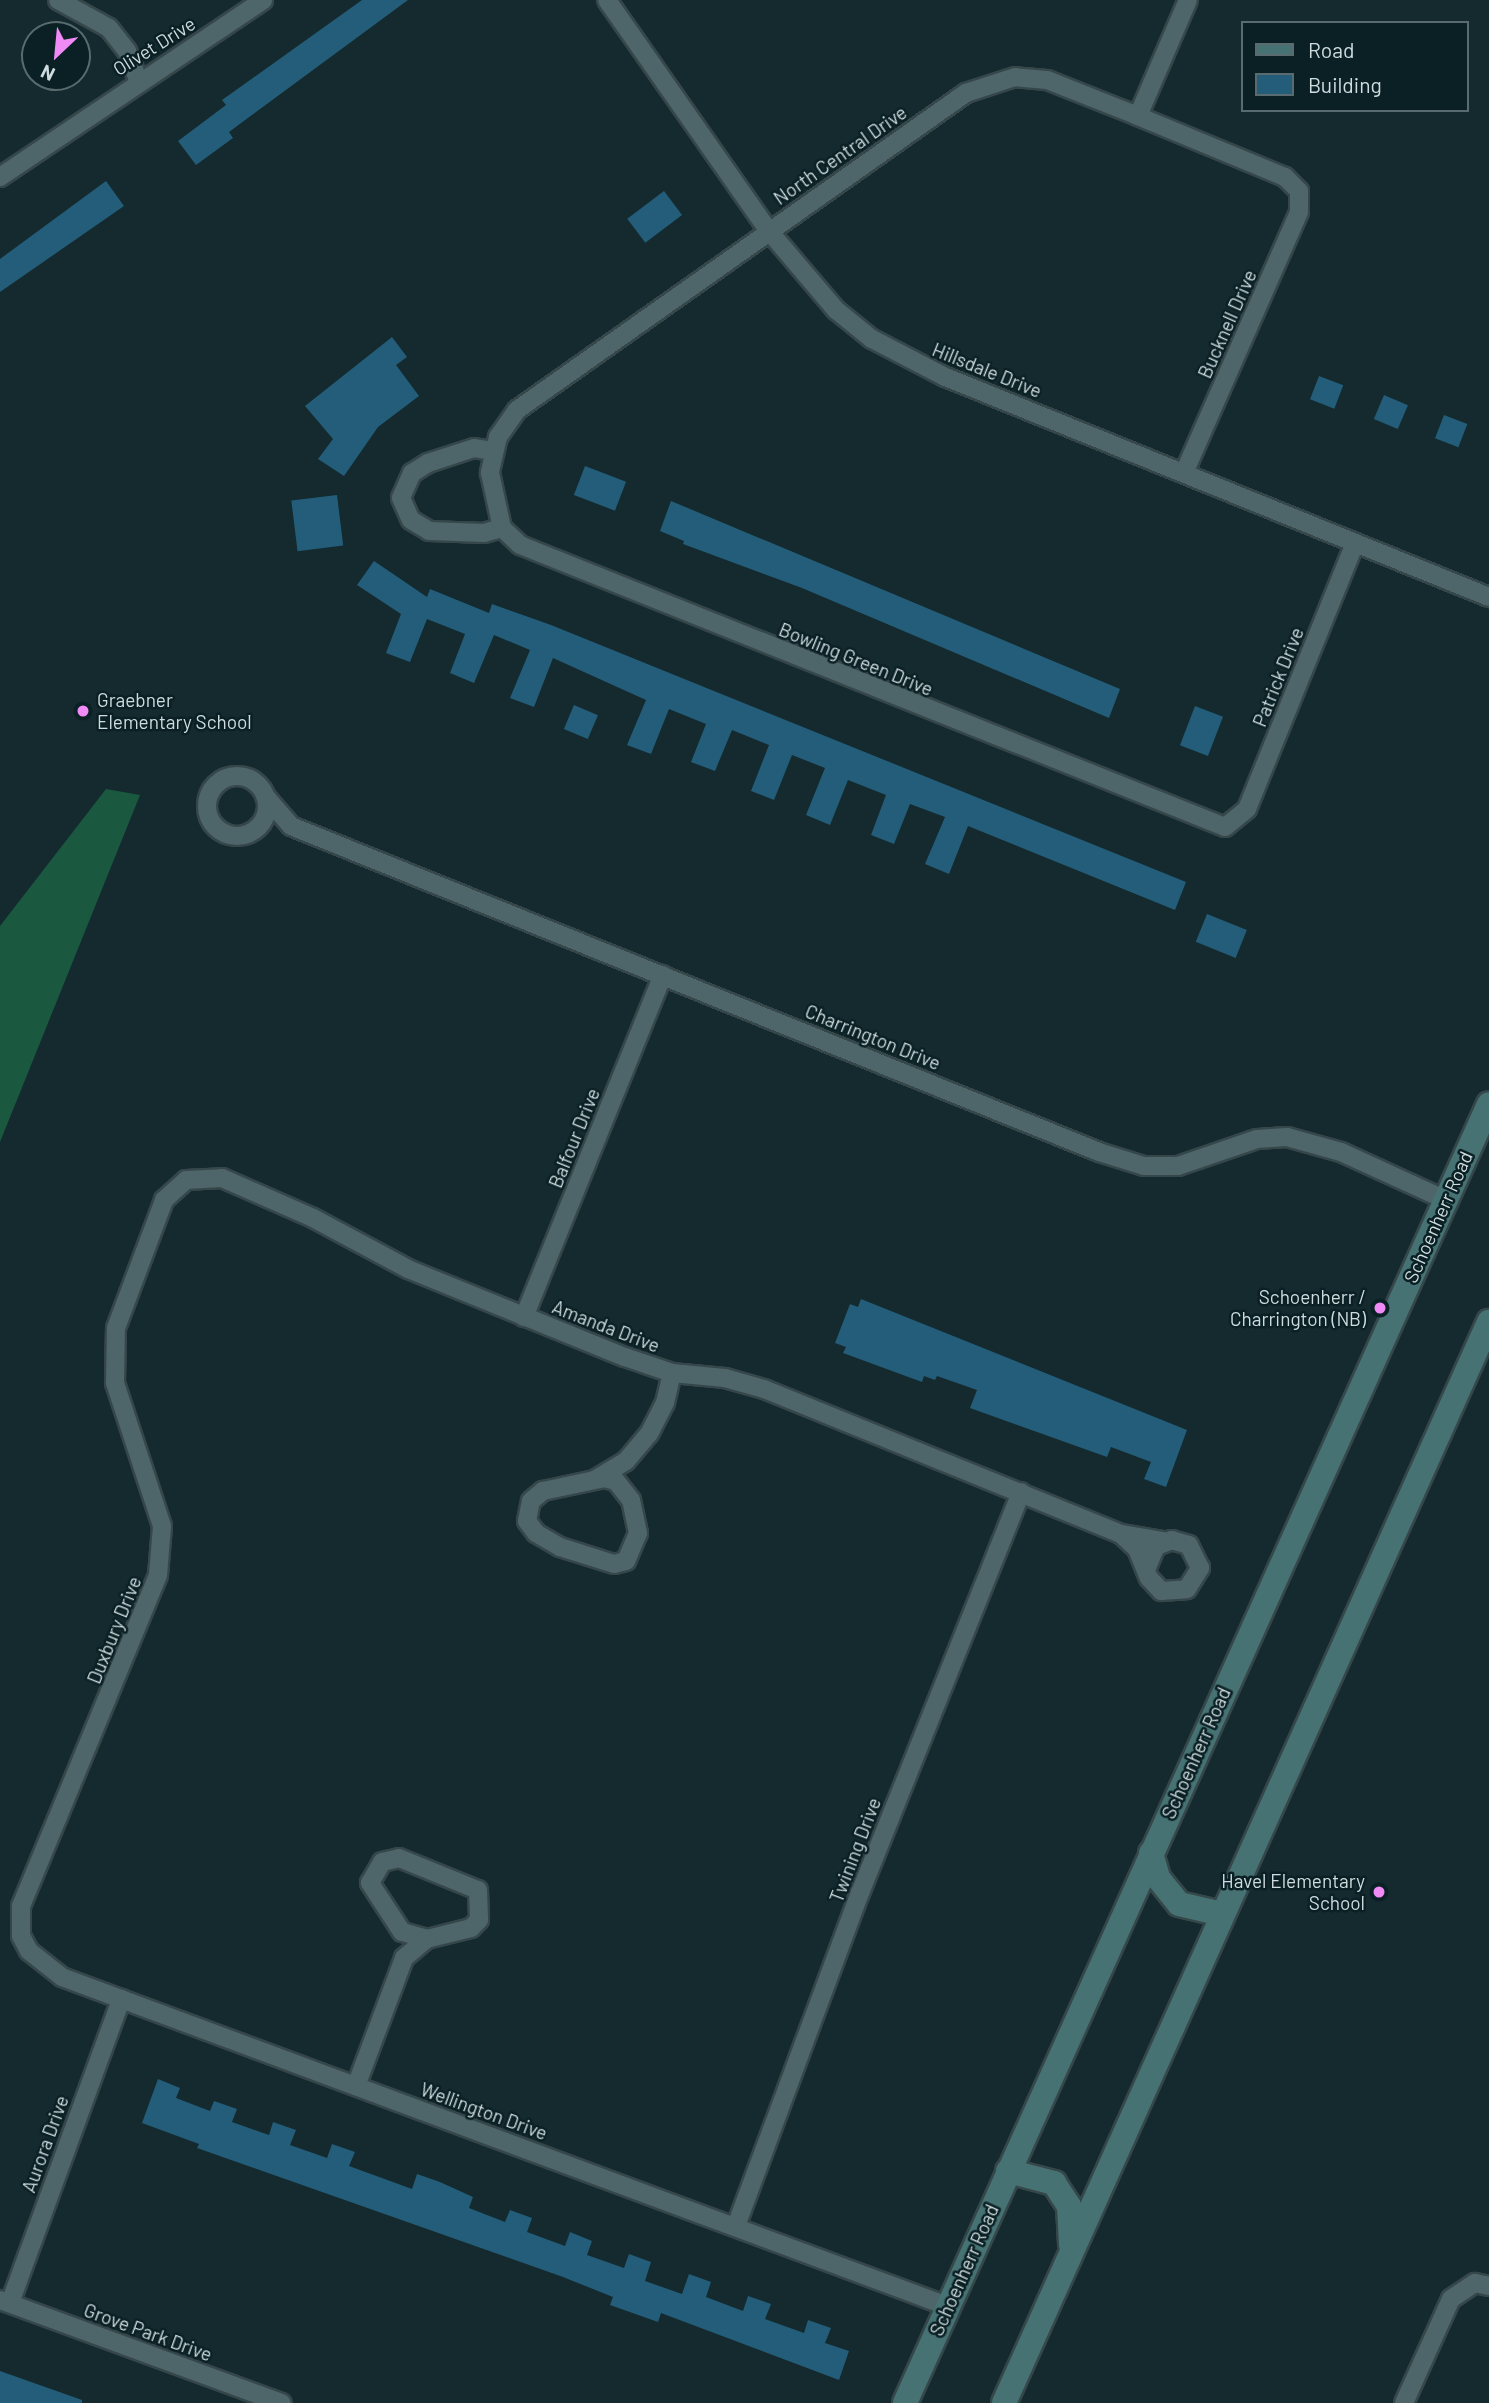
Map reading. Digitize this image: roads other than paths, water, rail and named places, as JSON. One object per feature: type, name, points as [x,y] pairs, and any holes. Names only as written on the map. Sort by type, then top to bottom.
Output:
[{"type":"main road","name":"Schoenherr Road","points":[[905,2403],[1489,1104]]},
{"type":"main road","points":[[1004,2403],[1489,1322]]},
{"type":"main road","points":[[1151,1853],[1158,1878],[1179,1903],[1222,1914]]},
{"type":"main road","points":[[1008,2171],[1040,2175],[1062,2192],[1072,2224],[1071,2253]]},
{"type":"street","points":[[58,0],[109,28],[127,51],[138,79]]},
{"type":"street","name":"Olivet Drive","points":[[0,177],[138,79],[263,0]]},
{"type":"street","name":"Hillsdale Drive","points":[[607,0],[769,230],[836,310],[902,357],[1489,597]]},
{"type":"street","points":[[1138,116],[1188,0]]},
{"type":"street","name":"North Central Drive","points":[[502,528],[491,491],[493,451],[517,410],[966,93],[1015,77],[1046,80],[1285,177],[1299,191]]},
{"type":"street","name":"Bucknell Drive","points":[[1184,472],[1299,212],[1299,191]]},
{"type":"street","points":[[493,451],[474,449],[428,463],[412,473],[401,498],[411,520],[429,531],[484,533],[502,528]]},
{"type":"street","name":"Bowling Green Drive","points":[[502,528],[520,545],[1203,823],[1236,824]]},
{"type":"street","name":"Patrick Drive","points":[[1236,824],[1247,809],[1355,543]]},
{"type":"street","name":"Charrington Drive","points":[[290,825],[236,835],[218,829],[208,813],[208,796],[232,776],[252,780],[290,825],[1144,1166],[1178,1166],[1257,1139],[1287,1137],[1341,1152],[1446,1200]]},
{"type":"street","points":[[254,831],[265,816],[265,796]]},
{"type":"street","name":"Balfour Drive","points":[[524,1317],[663,975]]},
{"type":"street","name":"Amanda Drive","points":[[186,1180],[222,1178],[241,1184],[408,1269],[524,1317],[672,1373],[726,1378],[764,1389],[1121,1534],[1163,1541]]},
{"type":"street","name":"Duxbury Drive","points":[[21,1936],[27,1889],[158,1575],[162,1526],[116,1383],[113,1357],[116,1328],[148,1236],[164,1200],[186,1180]]},
{"type":"street","points":[[594,1480],[626,1461],[658,1419],[672,1373]]},
{"type":"street","points":[[626,1461],[638,1533],[626,1561],[614,1564],[536,1533],[527,1521],[536,1495],[594,1480],[616,1480],[631,1500]]},
{"type":"street","name":"Twining Drive","points":[[736,2226],[860,1893],[1020,1492]]},
{"type":"street","points":[[1121,1534],[1137,1549],[1146,1570],[1161,1591],[1179,1593],[1194,1584],[1200,1568],[1195,1551],[1181,1541],[1163,1541],[1150,1553],[1146,1570]]},
{"type":"street","points":[[389,1859],[421,1864],[478,1890],[481,1909],[471,1928],[427,1939],[410,1938],[396,1923],[370,1883],[389,1859]]},
{"type":"street","points":[[396,1923],[404,1958]]},
{"type":"street","name":"Wellington Drive","points":[[21,1936],[42,1965],[121,1999],[947,2306]]},
{"type":"street","points":[[356,2086],[404,1958],[427,1939]]},
{"type":"street","name":"Aurora Drive","points":[[5,2302],[121,1999]]},
{"type":"street","points":[[1404,2403],[1442,2313],[1460,2290],[1475,2283],[1489,2286]]},
{"type":"street","name":"Grove Park Drive","points":[[5,2302],[282,2403]]},
{"type":"place","name":"Graebner Elementary School","points":[[83,711]]},
{"type":"place","name":"Schoenherr / Charrington (NB)","points":[[1380,1308]]},
{"type":"place","name":"Havel Elementary School","points":[[1379,1892]]}]
